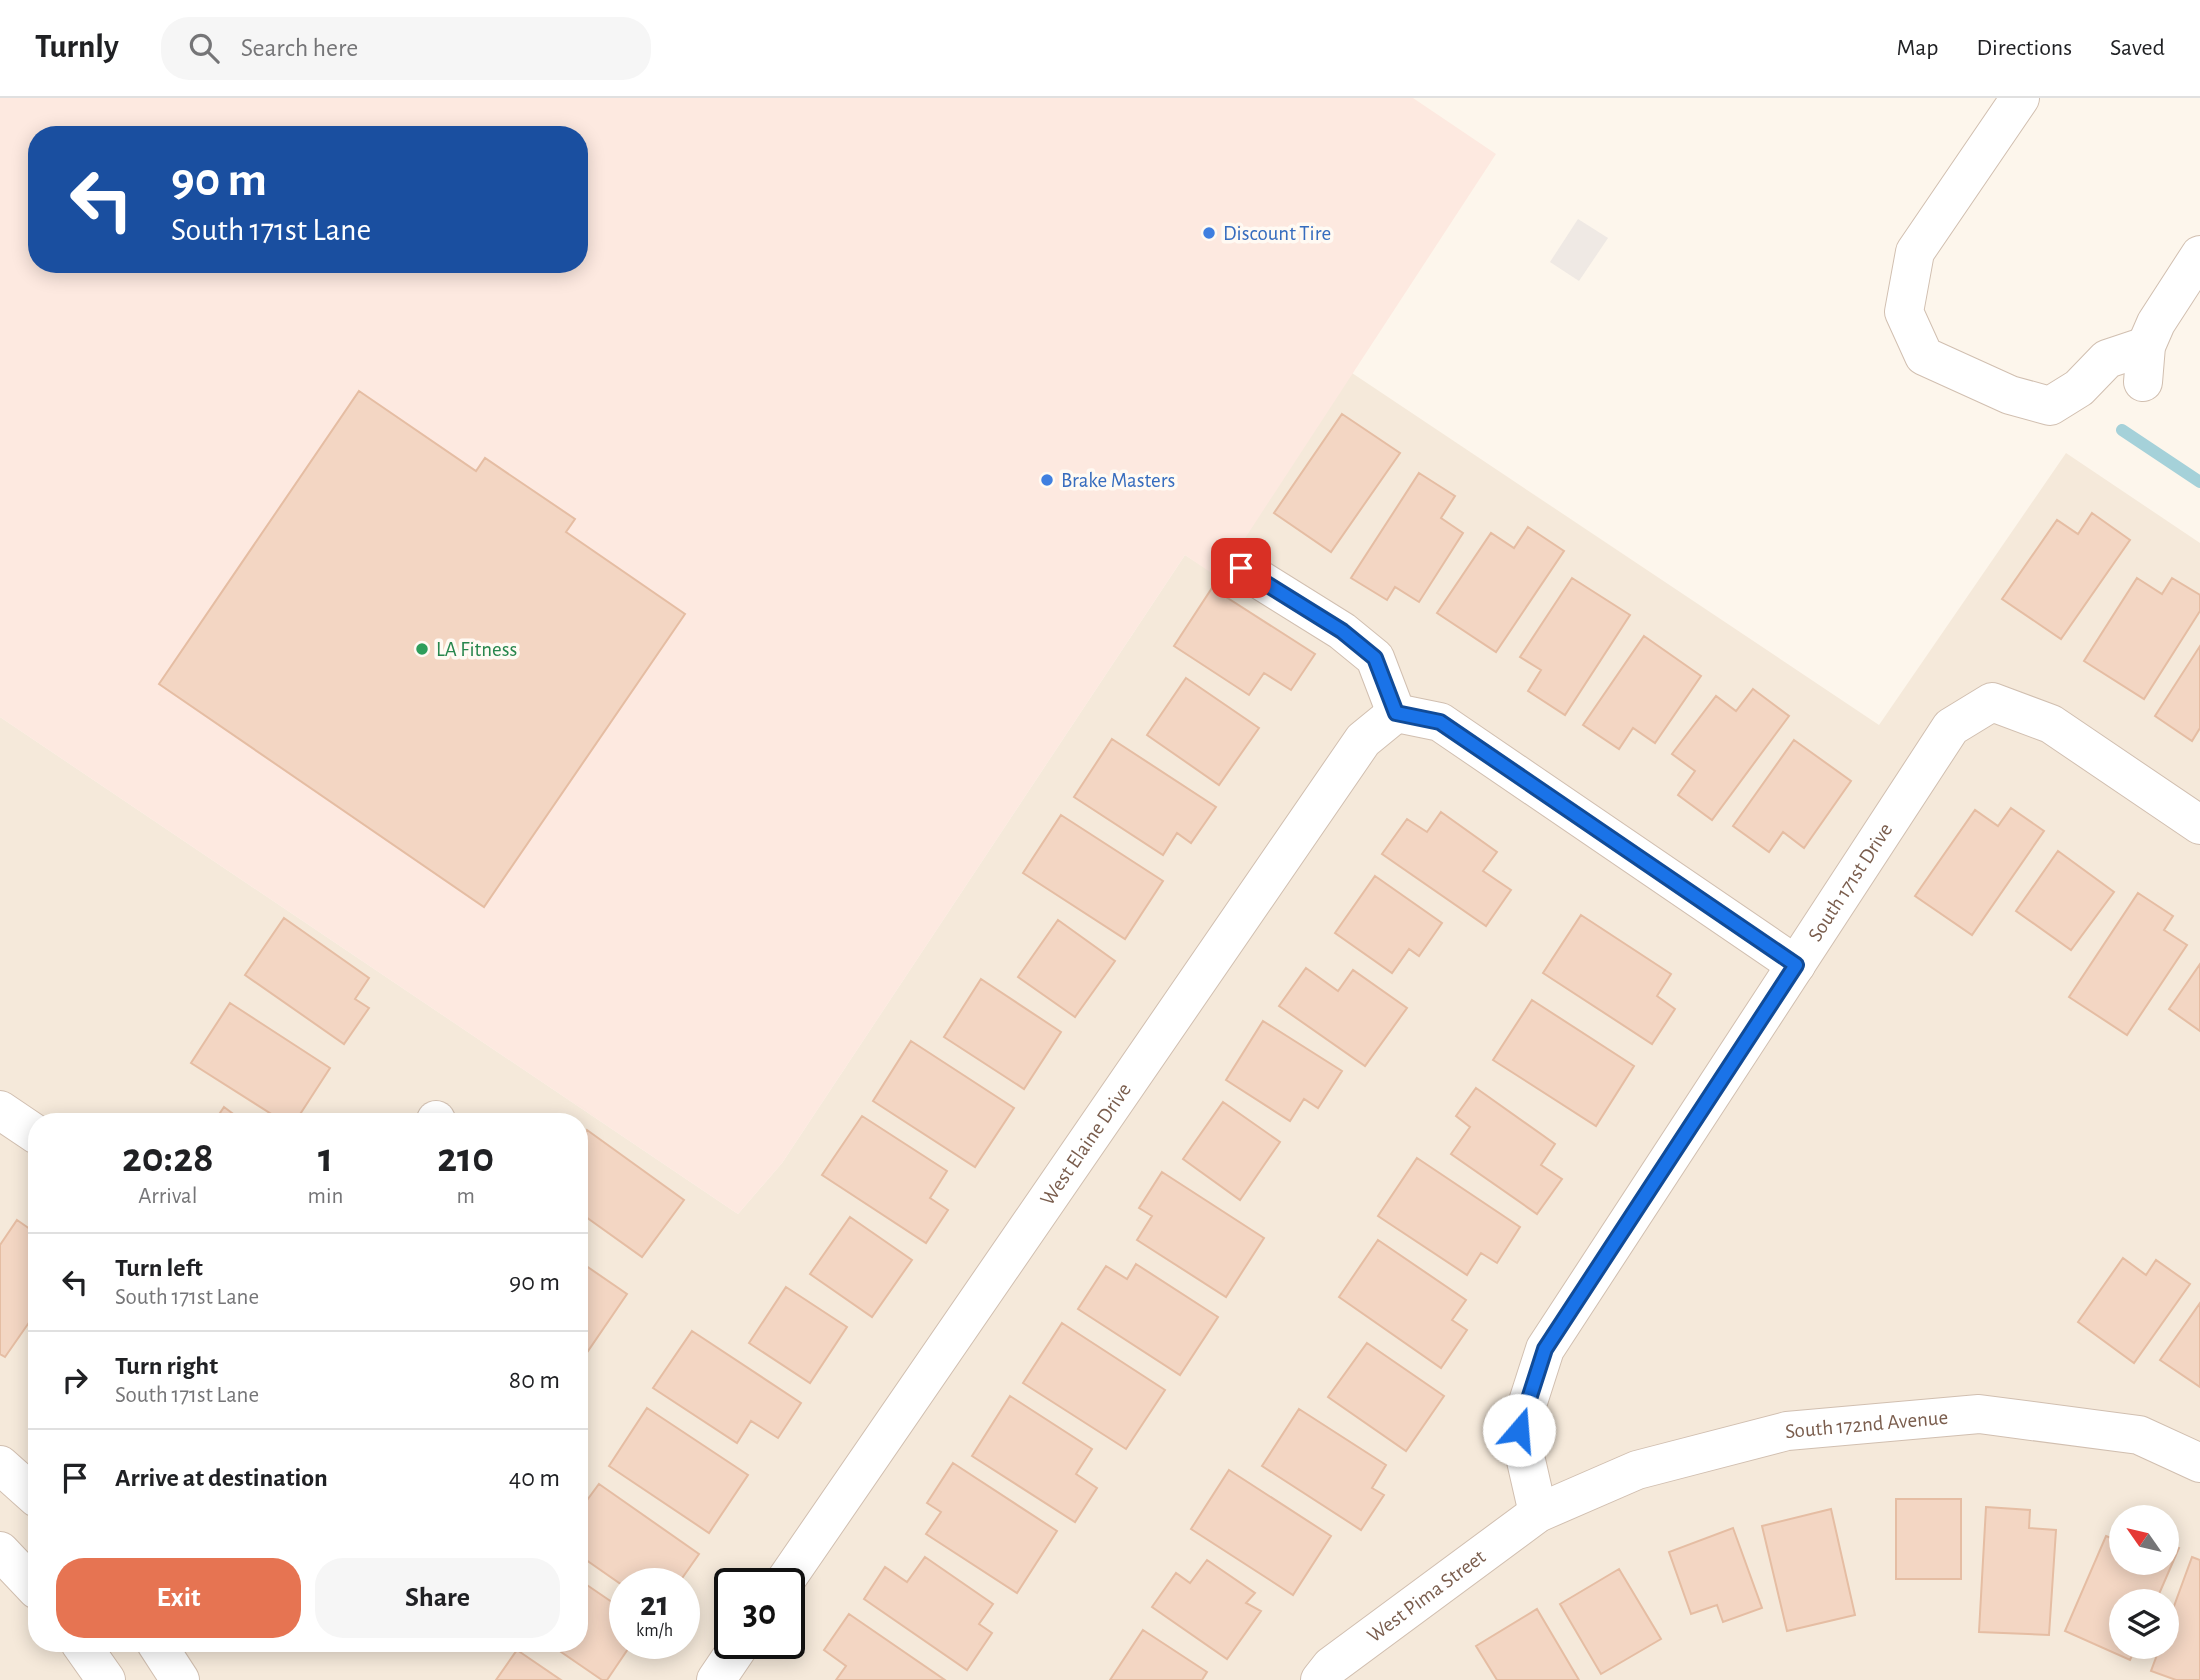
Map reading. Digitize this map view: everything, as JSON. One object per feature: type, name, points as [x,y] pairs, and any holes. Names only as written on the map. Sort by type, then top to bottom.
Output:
[{"type":"street","points":[[2020,98],[1916,252],[1904,312],[1924,356],[2010,395],[2050,406],[2079,388],[2107,359],[2145,364],[2155,323],[2200,255]]},
{"type":"street","points":[[1241,568],[1342,631],[1375,658],[1396,713],[1440,722],[1796,965]]},
{"type":"street","name":"South 171st Drive","points":[[1538,1513],[1519,1430],[1545,1349],[1951,727],[1992,702],[2051,724],[2200,825]]},
{"type":"street","name":"West Elaine Drive","points":[[794,1568],[1363,740],[1396,713]]},
{"type":"street","points":[[0,1110],[28,1129]]},
{"type":"street","name":"South 172nd Avenue","points":[[1538,1513],[1637,1470],[1787,1431],[1979,1415],[2139,1435],[2200,1463]]},
{"type":"street","points":[[0,1465],[28,1490]]},
{"type":"street","name":"West Pima Street","points":[[1320,1680],[1331,1665],[1538,1513]]},
{"type":"street","points":[[0,1551],[28,1581]]},
{"type":"street","points":[[86,1652],[106,1680]]},
{"type":"street","points":[[162,1652],[180,1680]]},
{"type":"street","points":[[716,1680],[730,1659]]},
{"type":"shaded area","points":[[0,98],[1413,98],[1496,154],[1219,578],[1185,555],[782,1163],[738,1214],[0,717]]},
{"type":"shaded area","points":[[1578,219],[1608,238],[1579,281],[1550,262]]},
{"type":"shaded area","points":[[1352,373],[1879,725],[2066,453],[2200,543],[2200,1680],[0,1680],[0,717],[738,1214],[782,1163],[1185,555],[1219,577]]},
{"type":"building","name":"LA Fitness","points":[[359,391],[476,471],[485,458],[575,519],[566,532],[685,614],[484,907],[159,684]]},
{"type":"building","points":[[1342,414],[1400,453],[1331,552],[1274,513]]},
{"type":"building","points":[[1419,473],[1455,496],[1441,518],[1463,533],[1419,602],[1395,587],[1387,600],[1351,578]]},
{"type":"building","points":[[2092,513],[2130,540],[2061,639],[2002,599],[2057,520],[2078,534]]},
{"type":"building","points":[[1528,527],[1564,551],[1496,652],[1437,613],[1491,533],[1514,548]]},
{"type":"building","points":[[1572,578],[1630,615],[1565,715],[1528,691],[1541,670],[1520,657]]},
{"type":"building","points":[[2137,578],[2162,594],[2172,578],[2200,595],[2200,611],[2144,699],[2084,661]]},
{"type":"building","points":[[1212,588],[1315,654],[1291,690],[1264,673],[1249,695],[1174,646]]},
{"type":"building","points":[[1644,636],[1701,676],[1655,743],[1633,728],[1619,749],[1583,725]]},
{"type":"building","points":[[2200,646],[2200,728],[2192,741],[2155,716]]},
{"type":"building","points":[[1186,678],[1259,728],[1219,785],[1147,735]]},
{"type":"building","points":[[1753,689],[1789,716],[1712,820],[1678,795],[1695,771],[1672,754],[1716,696],[1736,711]]},
{"type":"building","points":[[1112,739],[1216,807],[1191,843],[1177,833],[1163,855],[1074,797]]},
{"type":"building","points":[[1794,740],[1851,781],[1804,848],[1783,832],[1769,852],[1733,826]]},
{"type":"building","points":[[2011,808],[2044,831],[1972,935],[1915,896],[1975,810],[1998,826]]},
{"type":"building","points":[[1441,812],[1497,852],[1483,871],[1511,890],[1486,926],[1382,854],[1407,819],[1427,832]]},
{"type":"building","points":[[1061,815],[1163,881],[1125,939],[1023,873]]},
{"type":"building","points":[[2058,851],[2114,892],[2071,950],[2016,911]]},
{"type":"building","points":[[1375,876],[1442,923],[1419,956],[1409,949],[1392,973],[1335,933]]},
{"type":"building","points":[[2138,893],[2173,916],[2164,930],[2187,945],[2127,1035],[2069,997]]},
{"type":"building","points":[[1581,915],[1671,974],[1657,996],[1675,1009],[1652,1044],[1543,973]]},
{"type":"building","points":[[284,918],[369,978],[355,999],[369,1008],[344,1044],[245,975]]},
{"type":"building","points":[[1058,920],[1115,961],[1075,1017],[1018,977]]},
{"type":"building","points":[[2200,964],[2200,1031],[2169,1009]]},
{"type":"building","points":[[1306,968],[1338,991],[1353,970],[1407,1008],[1365,1066],[1279,1006]]},
{"type":"building","points":[[981,979],[1061,1032],[1024,1089],[944,1037]]},
{"type":"building","points":[[1532,1000],[1634,1066],[1596,1126],[1493,1060]]},
{"type":"building","points":[[230,1003],[330,1068],[301,1113],[270,1113],[191,1063]]},
{"type":"building","points":[[1263,1021],[1342,1071],[1318,1108],[1304,1099],[1290,1121],[1226,1080]]},
{"type":"building","points":[[911,1041],[1014,1108],[975,1167],[873,1101]]},
{"type":"building","points":[[1476,1088],[1555,1144],[1541,1165],[1562,1179],[1537,1214],[1451,1154],[1470,1127],[1456,1116]]},
{"type":"building","points":[[1223,1102],[1280,1142],[1240,1200],[1183,1159]]},
{"type":"building","points":[[224,1107],[232,1113],[220,1113]]},
{"type":"building","points":[[862,1116],[947,1171],[930,1198],[948,1210],[926,1243],[822,1175]]},
{"type":"building","points":[[588,1131],[684,1200],[642,1257],[588,1218]]},
{"type":"building","points":[[1417,1158],[1520,1227],[1497,1263],[1481,1253],[1467,1275],[1378,1216]]},
{"type":"building","points":[[1162,1172],[1264,1238],[1226,1297],[1137,1240],[1152,1216],[1139,1208]]},
{"type":"building","points":[[850,1217],[912,1260],[872,1317],[810,1274]]},
{"type":"building","points":[[17,1220],[28,1228],[28,1324],[5,1357],[0,1354],[0,1245]]},
{"type":"building","points":[[1378,1240],[1466,1300],[1452,1320],[1467,1330],[1441,1368],[1339,1297]]},
{"type":"building","points":[[2123,1258],[2146,1275],[2156,1260],[2190,1284],[2134,1363],[2078,1322]]},
{"type":"building","points":[[1136,1264],[1218,1317],[1180,1375],[1078,1309],[1106,1266],[1127,1279]]},
{"type":"building","points":[[588,1267],[627,1294],[588,1351]]},
{"type":"building","points":[[786,1287],[847,1327],[810,1383],[749,1343]]},
{"type":"building","points":[[2200,1303],[2200,1387],[2160,1360]]},
{"type":"building","points":[[1062,1323],[1165,1390],[1126,1449],[1023,1383]]},
{"type":"building","points":[[692,1331],[801,1403],[778,1438],[751,1421],[737,1443],[653,1388]]},
{"type":"building","points":[[1367,1343],[1444,1396],[1406,1451],[1328,1397]]},
{"type":"building","points":[[1010,1396],[1092,1449],[1076,1474],[1097,1488],[1075,1522],[972,1456]]},
{"type":"building","points":[[647,1408],[748,1475],[709,1533],[609,1466]]},
{"type":"building","points":[[1299,1409],[1386,1465],[1372,1488],[1384,1495],[1361,1530],[1262,1466]]},
{"type":"building","points":[[953,1463],[1057,1531],[1017,1593],[926,1534],[941,1512],[927,1503]]},
{"type":"building","points":[[1229,1470],[1331,1536],[1293,1595],[1191,1529]]},
{"type":"building","points":[[599,1484],[699,1554],[689,1568],[609,1568],[609,1576],[588,1561],[588,1499]]},
{"type":"building","points":[[1896,1499],[1961,1499],[1961,1579],[1896,1579]]},
{"type":"building","points":[[1986,1507],[2030,1510],[2029,1528],[2056,1530],[2049,1635],[1979,1632]]},
{"type":"building","points":[[1831,1509],[1855,1615],[1787,1631],[1762,1526]]},
{"type":"building","points":[[1733,1528],[1762,1608],[1723,1622],[1717,1605],[1691,1614],[1669,1552]]},
{"type":"building","points":[[2106,1536],[2109,1537],[2109,1575],[2167,1575],[2161,1589],[2109,1589],[2109,1651],[2065,1631]]},
{"type":"building","points":[[925,1557],[993,1604],[979,1624],[992,1633],[967,1670],[864,1599],[885,1567],[907,1582]]},
{"type":"building","points":[[2192,1557],[2200,1560],[2200,1680],[2176,1680],[2151,1671],[2156,1659],[2179,1659],[2179,1592]]},
{"type":"building","points":[[1207,1560],[1255,1593],[1246,1603],[1261,1611],[1227,1659],[1152,1607],[1176,1573],[1190,1583]]},
{"type":"building","points":[[1619,1569],[1661,1639],[1601,1674],[1560,1604]]},
{"type":"building","points":[[588,1586],[609,1600],[609,1659],[621,1659],[607,1680],[602,1680],[561,1652],[588,1652]]},
{"type":"building","points":[[1537,1609],[1579,1680],[1497,1680],[1476,1646]]},
{"type":"building","points":[[849,1614],[945,1680],[836,1680],[846,1666],[824,1650]]},
{"type":"building","points":[[1143,1630],[1207,1672],[1202,1680],[1110,1680]]},
{"type":"building","points":[[516,1652],[520,1652],[561,1680],[496,1680]]},
{"type":"waterway","points":[[2122,430],[2200,482]]},
{"type":"place","name":"Discount Tire","points":[[1209,233]]},
{"type":"place","name":"Brake Masters","points":[[1047,480]]},
{"type":"place","name":"LA Fitness","points":[[422,649]]},
{"type":"route","points":[[1241,568],[1342,631],[1375,658],[1396,713],[1440,722],[1796,965],[1545,1349],[1519,1430]]}]
